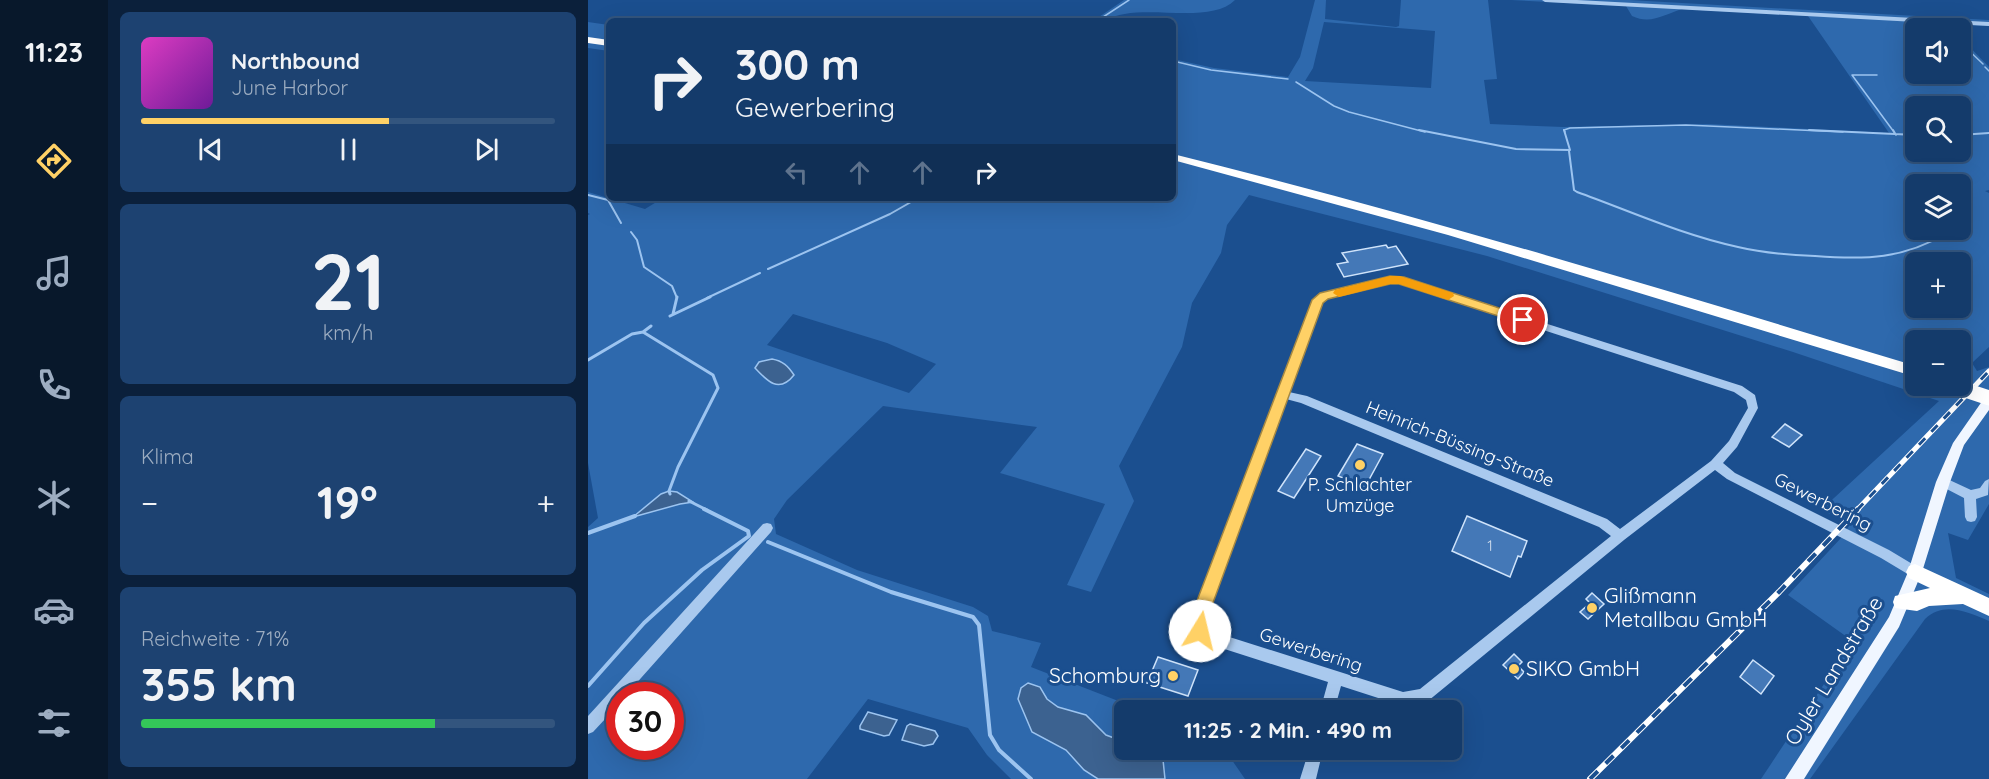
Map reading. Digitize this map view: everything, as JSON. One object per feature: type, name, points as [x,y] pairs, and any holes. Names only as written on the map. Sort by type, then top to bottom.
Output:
[{"type":"highway","points":[[588,37],[606,38]]},
{"type":"highway","points":[[588,37],[606,42]]},
{"type":"highway","points":[[1176,152],[1354,197],[1540,249],[1905,361]]},
{"type":"highway","points":[[1176,158],[1536,255],[1905,369]]},
{"type":"highway","points":[[1971,381],[1989,387]]},
{"type":"highway","points":[[1971,390],[1989,398]]},
{"type":"highway","points":[[1971,392],[1989,398]]},
{"type":"highway","points":[[1915,572],[1989,607]]},
{"type":"highway","points":[[1902,602],[1917,602],[1927,597],[1968,598]]},
{"type":"main road","name":"Oyler Landstraße","points":[[1794,779],[1894,621],[1915,572],[1943,482],[1959,443],[1989,398]]},
{"type":"street","points":[[1545,0],[1989,24]]},
{"type":"street","name":"Gewerbering","points":[[1400,280],[1738,389],[1751,398],[1753,408],[1734,444],[1715,464],[1620,536],[1423,696],[1403,699],[1216,639],[1200,631],[1198,619],[1318,300],[1324,296],[1379,282],[1400,280]]},
{"type":"street","name":"Heinrich-Büssing-Straße","points":[[1282,394],[1303,399],[1603,523],[1620,536]]},
{"type":"street","name":"Gewerbering","points":[[1715,464],[1731,476],[1915,572]]},
{"type":"street","points":[[1943,482],[1970,495],[1984,492],[1989,484]]},
{"type":"street","points":[[1970,495],[1971,517]]},
{"type":"street","points":[[588,727],[767,528]]},
{"type":"street","points":[[1330,700],[1336,677]]},
{"type":"street","points":[[1308,779],[1313,760]]},
{"type":"shaded area","points":[[1124,0],[1235,0],[1223,8],[1208,12],[1153,12],[1097,18]]},
{"type":"shaded area","points":[[1315,0],[1326,0],[1325,19],[1396,27],[1399,26],[1401,0],[1488,0],[1497,79],[1484,80],[1490,124],[1563,127],[1707,124],[1889,133],[1808,16],[1682,9],[1658,18],[1645,19],[1632,16],[1626,6],[1511,0],[1629,0],[1953,18],[1905,18],[1905,84],[1971,84],[1971,48],[1989,67],[1989,190],[1985,191],[1989,193],[1989,347],[1972,363],[1977,371],[1989,367],[1989,504],[1968,540],[1948,533],[1956,578],[1989,594],[1989,621],[1972,614],[1948,609],[1932,614],[1925,619],[1810,779],[1761,779],[1826,681],[1847,637],[1788,595],[1841,538],[1851,523],[1821,510],[1939,401],[1924,396],[1971,396],[1971,330],[1905,330],[1905,390],[1487,256],[1249,195],[1227,225],[1221,253],[1192,303],[1182,347],[1119,466],[1134,501],[1091,592],[1067,585],[1105,504],[1000,473],[1037,427],[883,406],[787,500],[774,519],[776,534],[857,570],[973,607],[988,616],[992,631],[1041,643],[1031,667],[1116,700],[1114,760],[1232,760],[1245,779],[1011,779],[987,755],[968,728],[868,699],[807,779],[588,779],[588,527],[598,518],[588,463],[588,215],[590,214],[588,213],[588,192],[606,197],[606,201],[618,201],[645,209],[658,201],[1176,201],[1176,60],[1214,68],[1288,77],[1300,57]],"holes":[[[1324,22],[1435,31],[1431,88],[1305,81],[1313,68]],[[793,314],[887,343],[936,364],[909,393],[767,345]]]},
{"type":"shaded area","points":[[1971,19],[1989,20],[1989,26],[1971,25]]},
{"type":"shaded area","points":[[588,22],[606,25],[606,51],[588,48]]},
{"type":"shaded area","points":[[772,359],[782,363],[792,372],[794,375],[789,381],[778,385],[773,384],[755,368],[759,362]]},
{"type":"shaded area","points":[[669,491],[677,492],[693,502],[633,517],[661,494]]},
{"type":"shaded area","points":[[1028,683],[1040,687],[1047,699],[1058,707],[1086,715],[1106,735],[1114,738],[1114,760],[1163,760],[1165,779],[1098,779],[1084,770],[1066,750],[1032,732],[1018,699],[1021,688]]},
{"type":"shaded area","points":[[868,712],[897,720],[889,735],[884,736],[860,729]]},
{"type":"shaded area","points":[[910,724],[935,731],[938,736],[933,744],[924,746],[902,740]]},
{"type":"building","points":[[1386,245],[1388,248],[1396,246],[1408,264],[1344,277],[1337,264],[1348,262],[1342,253]]},
{"type":"building","points":[[1785,424],[1802,435],[1789,447],[1772,437]]},
{"type":"building","name":"P. Schlachter Umzüge","points":[[1357,444],[1383,454],[1365,487],[1338,476]]},
{"type":"building","points":[[1306,449],[1321,456],[1294,498],[1278,491]]},
{"type":"building","points":[[1467,516],[1527,541],[1510,577],[1452,551]]},
{"type":"building","name":"Glißmann Metallbau GmbH","points":[[1592,593],[1604,604],[1588,619],[1580,612],[1590,603],[1586,599]]},
{"type":"building","name":"SIKO GmbH","points":[[1514,654],[1522,662],[1518,666],[1524,672],[1518,679],[1503,665]]},
{"type":"building","name":"Schomburg","points":[[1158,657],[1198,670],[1188,696],[1147,683]]},
{"type":"building","points":[[1753,660],[1774,676],[1761,694],[1740,677]]},
{"type":"waterway","points":[[1102,18],[1129,0]]},
{"type":"waterway","points":[[1971,53],[1983,64]]},
{"type":"waterway","points":[[1176,62],[1211,70],[1288,79]]},
{"type":"waterway","points":[[1985,67],[1989,71]]},
{"type":"waterway","points":[[1877,75],[1852,75],[1894,132]]},
{"type":"waterway","points":[[1296,82],[1334,106],[1349,112],[1425,132]]},
{"type":"waterway","points":[[1564,130],[1686,125],[1843,132]]},
{"type":"waterway","points":[[1419,130],[1516,149],[1570,150],[1564,130]]},
{"type":"waterway","points":[[1809,130],[1895,134]]},
{"type":"waterway","points":[[1893,130],[1895,134]]},
{"type":"waterway","points":[[1971,134],[1989,133]]},
{"type":"waterway","points":[[1895,134],[1905,134]]},
{"type":"waterway","points":[[1569,151],[1574,190],[1577,192],[1717,242],[1766,252],[1851,258],[1899,253],[1935,240]]},
{"type":"waterway","points":[[588,195],[606,200]]},
{"type":"waterway","points":[[609,201],[621,223]]},
{"type":"waterway","points":[[768,269],[890,214],[913,201]]},
{"type":"waterway","points":[[631,232],[637,240],[644,267],[672,286],[677,298]]},
{"type":"waterway","points":[[707,298],[760,273]]},
{"type":"waterway","points":[[670,316],[710,297]]},
{"type":"waterway","points":[[673,314],[677,298]]},
{"type":"waterway","points":[[643,332],[651,326]]},
{"type":"waterway","points":[[588,360],[632,334],[643,332]]},
{"type":"waterway","points":[[643,332],[713,375],[718,388],[678,467],[669,491],[670,494]]},
{"type":"waterway","points":[[689,501],[707,510]]},
{"type":"waterway","points":[[588,686],[644,623],[702,570],[749,536],[748,531],[704,509]]},
{"type":"waterway","points":[[588,533],[635,516]]},
{"type":"waterway","points":[[768,542],[891,592],[973,617],[979,625],[990,735],[999,750],[1031,779]]},
{"type":"railway","points":[[1857,510],[1989,371]]},
{"type":"railway","points":[[1590,779],[1779,592],[1858,509]]},
{"type":"slow traffic","points":[[1339,293],[1390,280],[1400,280],[1448,296]]},
{"type":"place","name":"P. Schlachter Umzüge","points":[[1360,465]]},
{"type":"place","name":"Glißmann Metallbau GmbH","points":[[1592,608]]},
{"type":"place","name":"SIKO GmbH","points":[[1514,669]]},
{"type":"place","name":"Schomburg","points":[[1173,676]]},
{"type":"route","points":[[1200,631],[1198,619],[1318,300],[1324,296],[1390,280],[1400,280],[1523,320]]}]
